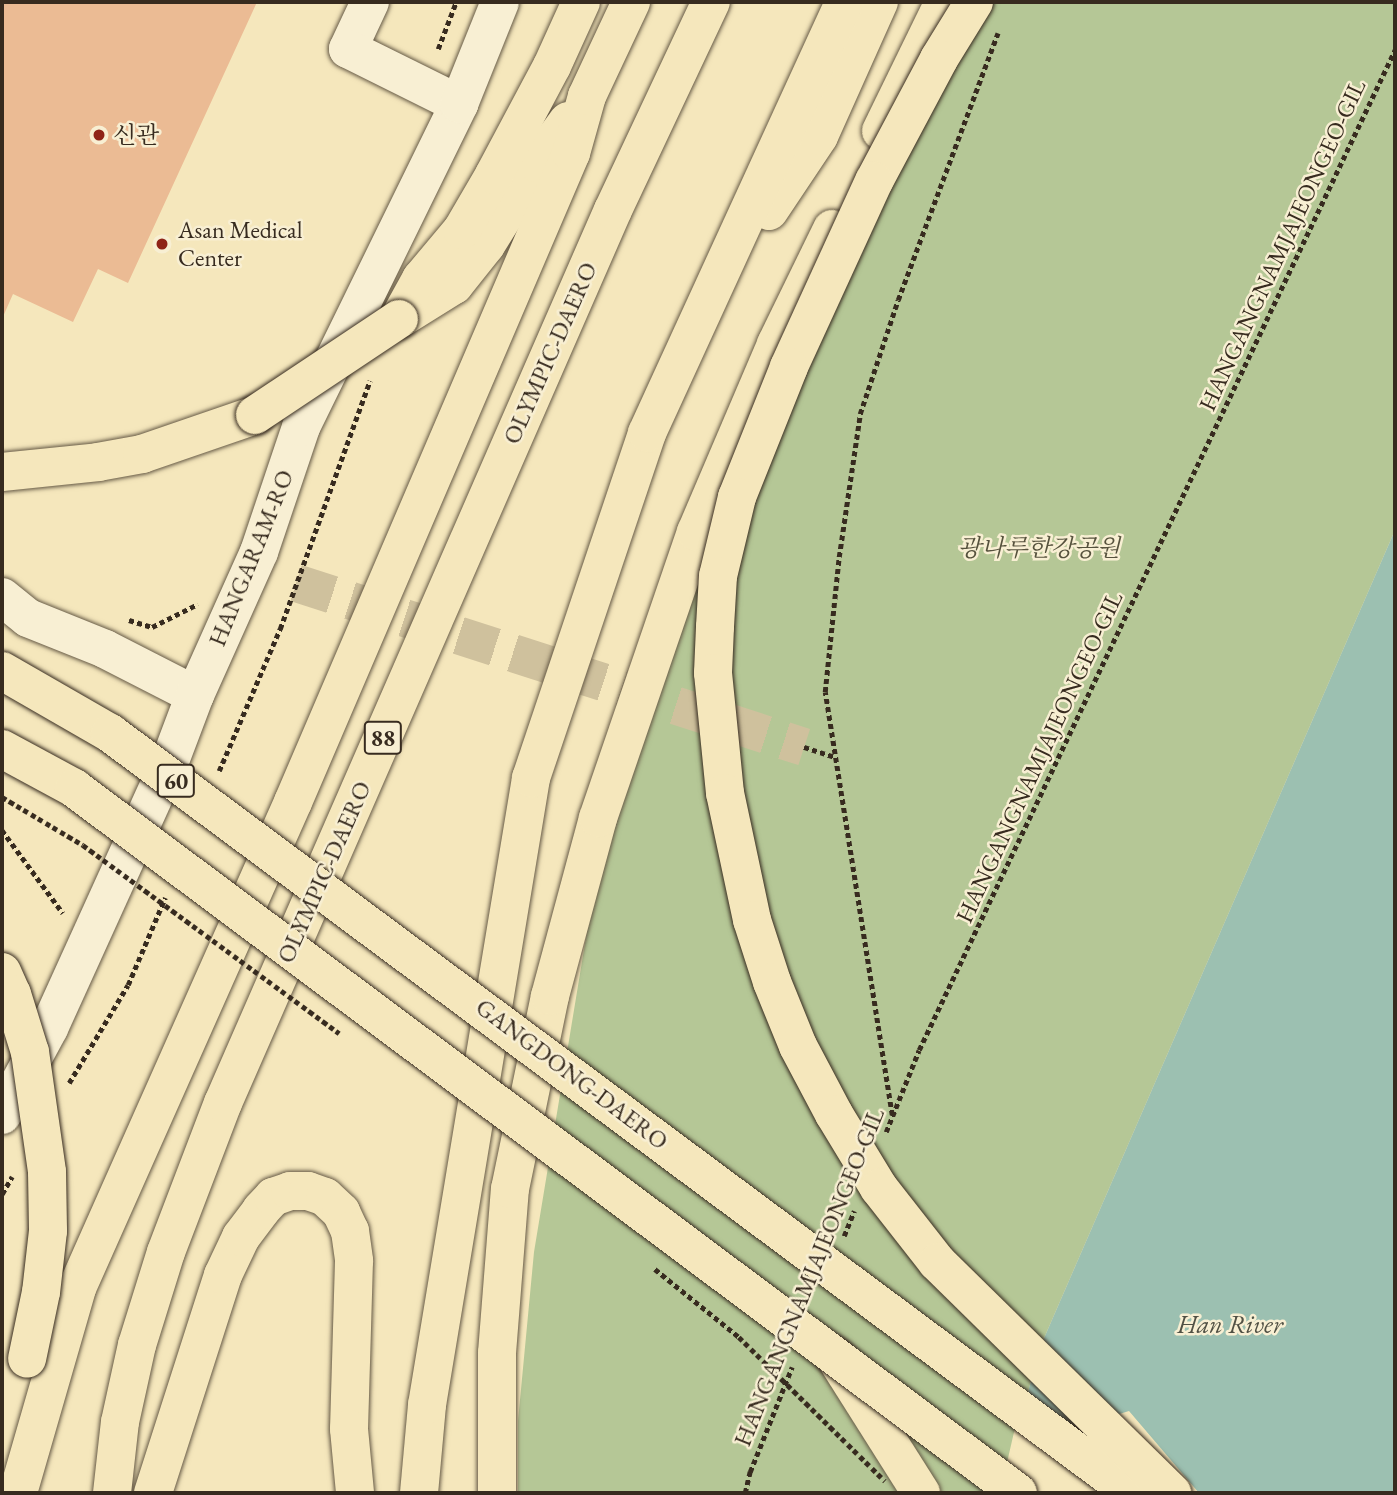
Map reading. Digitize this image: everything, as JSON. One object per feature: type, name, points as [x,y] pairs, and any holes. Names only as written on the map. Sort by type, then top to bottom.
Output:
[{"type":"main road","points":[[400,319],[421,279],[462,230],[488,186],[552,65],[581,2]]},
{"type":"main road","points":[[18,1493],[77,1288],[304,777],[571,153],[587,96],[631,2]]},
{"type":"main road","name":"OLYMPIC-DAERO","points":[[112,1493],[120,1422],[137,1345],[166,1252],[223,1103],[612,210],[711,2]]},
{"type":"main road","points":[[419,1493],[427,1405],[531,778],[647,433],[844,2]]},
{"type":"main road","points":[[705,305],[819,136],[879,2]]},
{"type":"main road","points":[[497,1493],[497,1353],[510,1189],[551,996],[598,818],[696,532],[776,344],[944,2]]},
{"type":"main road","points":[[989,11],[939,59],[874,181],[789,367],[737,497],[725,539],[719,576],[713,673],[719,745],[734,841],[752,920],[772,982],[798,1046],[834,1114],[879,1188],[937,1262],[1172,1493]]},
{"type":"main road","points":[[2,472],[74,465],[142,454],[255,415],[454,285],[486,245],[537,163],[587,96]]},
{"type":"main road","points":[[696,532],[789,367]]},
{"type":"main road","name":"GANGDONG-DAERO","points":[[2,671],[110,733],[1132,1493]]},
{"type":"main road","points":[[2,749],[74,788],[298,958],[1018,1493]]},
{"type":"main road","points":[[2,972],[12,994],[30,1052],[47,1172],[48,1231],[41,1292],[15,1414],[10,1493]]},
{"type":"main road","points":[[153,1493],[223,1275],[241,1237],[261,1210],[273,1197],[290,1191],[325,1196],[341,1212],[349,1231],[354,1261],[349,1429],[355,1493]]},
{"type":"main road","points":[[834,1355],[921,1493]]},
{"type":"main road","points":[[427,1405],[442,1493]]},
{"type":"street","points":[[370,2],[348,49],[459,104]]},
{"type":"street","name":"HANGARAM-RO","points":[[2,1115],[49,1028],[170,761],[195,695],[259,552],[301,427],[459,104],[500,2]]},
{"type":"street","points":[[10,613],[105,649],[195,695]]},
{"type":"path","points":[[438,49],[456,2]]},
{"type":"path","points":[[892,1116],[825,692],[839,557],[860,415],[989,11]]},
{"type":"path","name":"HANGANGNAMJAJEONGEO-GIL","points":[[882,1142],[919,1050],[1395,50]]},
{"type":"path","points":[[127,619],[152,627],[210,598]]},
{"type":"path","points":[[804,747],[835,757]]},
{"type":"path","points":[[2,797],[83,845],[349,1040]]},
{"type":"path","points":[[2,830],[67,919]]},
{"type":"path","name":"HANGANGNAMJAJEONGEO-GIL","points":[[841,1243],[857,1205]]},
{"type":"path","points":[[645,1261],[739,1337],[885,1481]]},
{"type":"path","name":"HANGANGNAMJAJEONGEO-GIL","points":[[745,1493],[750,1472],[796,1358]]},
{"type":"green space","name":"광나루한강공원","points":[[953,2],[1395,2],[1395,530],[1038,1352],[1003,1493],[518,1493],[518,1421],[534,1252],[593,895],[653,659]]},
{"type":"water","name":"Han River","points":[[1395,530],[1395,1493],[1003,1493],[1038,1352]]},
{"type":"pier","points":[[1023,1393],[1074,1428],[1129,1411],[1199,1493],[1000,1493]]},
{"type":"building","name":"신관","points":[[2,2],[257,2],[128,283],[98,269],[73,322],[13,294],[2,319]]},
{"type":"tunnel","points":[[296,583],[804,747]]},
{"type":"place","name":"신관","points":[[99,135]]},
{"type":"place","name":"Asan Medical Center","points":[[162,244]]}]
